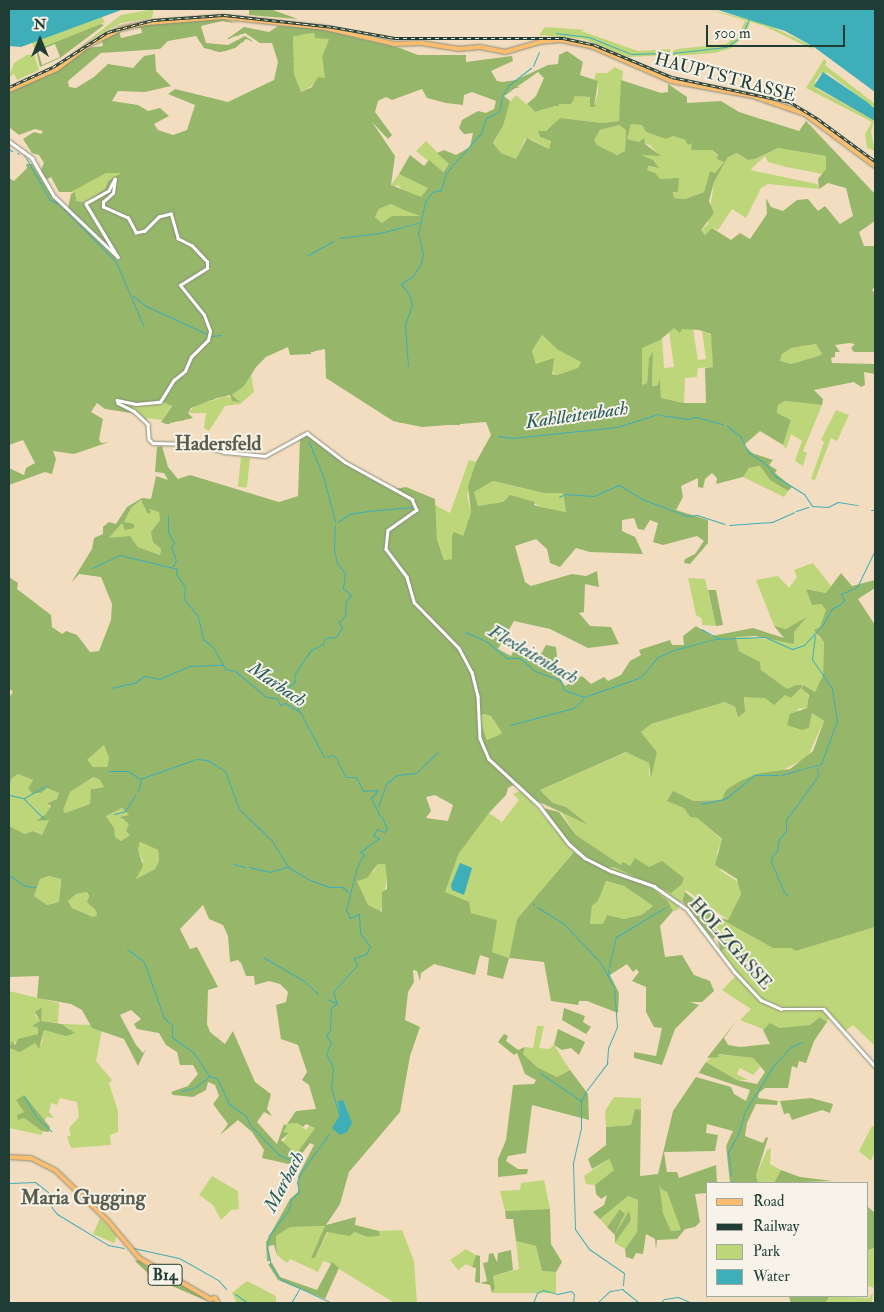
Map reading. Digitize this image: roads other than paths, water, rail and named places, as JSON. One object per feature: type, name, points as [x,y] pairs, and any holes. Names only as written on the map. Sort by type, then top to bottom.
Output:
[{"type":"main road","name":"HAUPTSTRASSE","points":[[9,90],[57,69],[86,46],[116,31],[147,23],[223,17],[326,28],[395,44],[421,43],[454,49],[480,47],[501,52],[562,40],[594,47],[668,80],[753,96],[804,114],[875,166]]},
{"type":"main road","name":"B14","points":[[9,1157],[31,1158],[56,1171],[108,1221],[139,1258],[210,1301],[215,1298],[218,1303]]},
{"type":"street","name":"HOLZGASSE","points":[[9,141],[32,158],[54,196],[115,257],[119,257],[118,253],[86,204],[109,191],[115,179],[113,193],[103,202],[102,207],[128,218],[136,233],[145,231],[160,217],[172,214],[178,239],[192,246],[207,262],[206,269],[180,285],[207,321],[210,331],[208,340],[191,357],[185,372],[174,380],[160,402],[136,404],[117,400],[134,411],[148,424],[149,440],[158,444],[198,444],[225,452],[265,456],[307,434],[346,462],[404,494],[417,506],[416,512],[388,530],[386,549],[407,578],[414,602],[459,648],[472,672],[478,696],[482,744],[492,762],[539,805],[580,854],[597,865],[647,883],[675,899],[697,920],[734,971],[761,1000],[781,1009],[824,1009],[875,1066]]},
{"type":"water","points":[[9,9],[124,9],[21,47],[9,46]]},
{"type":"water","points":[[715,9],[875,9],[875,92],[814,47],[785,31]]},
{"type":"water","points":[[823,72],[875,109],[875,121],[814,86]]},
{"type":"water","points":[[460,863],[472,868],[464,895],[452,890],[451,885]]},
{"type":"water","points":[[343,1100],[352,1123],[347,1132],[340,1135],[332,1128],[340,1115],[338,1101]]},
{"type":"waterway","points":[[673,53],[726,47],[741,37],[749,19]]},
{"type":"waterway","points":[[556,33],[589,37],[631,54],[669,53]]},
{"type":"waterway","points":[[533,66],[539,52]]},
{"type":"waterway","points":[[408,366],[405,325],[412,305],[409,294],[401,284],[413,276],[421,263],[423,254],[418,233],[425,202],[432,192],[441,190],[446,173],[481,133],[486,118],[499,112],[502,96],[509,85],[531,68]]},
{"type":"waterway","points":[[26,158],[50,200],[59,204],[116,262],[143,325]]},
{"type":"waterway","points":[[339,238],[380,233],[421,222]]},
{"type":"waterway","points":[[308,255],[333,241]]},
{"type":"waterway","points":[[133,296],[146,306],[207,334]]},
{"type":"waterway","points":[[211,336],[221,335]]},
{"type":"waterway","name":"Kahlleitenbach","points":[[498,436],[512,438],[617,427],[658,414]]},
{"type":"waterway","name":"Kahlleitenbach","points":[[660,415],[687,419],[696,417],[723,424]]},
{"type":"waterway","name":"Kahlleitenbach","points":[[727,426],[741,437],[748,452],[766,464],[775,476],[804,494],[812,506],[828,507],[838,502],[858,505]]},
{"type":"waterway","points":[[309,442],[323,476],[335,521]]},
{"type":"waterway","points":[[559,497],[565,494],[594,496],[619,485],[642,499],[687,516],[697,515],[725,524]]},
{"type":"waterway","points":[[338,522],[349,514],[415,507]]},
{"type":"waterway","points":[[796,511],[808,507]]},
{"type":"waterway","points":[[729,525],[772,522],[794,512]]},
{"type":"waterway","points":[[168,515],[168,532],[174,543],[171,547],[176,560],[173,566]]},
{"type":"waterway","points":[[299,711],[289,686],[295,682],[294,675],[311,650],[323,644],[325,638],[336,637],[342,628],[339,622],[345,616],[346,601],[351,595],[343,588],[345,573],[337,563],[334,550],[335,525]]},
{"type":"waterway","name":"Flexleitenbach","points":[[465,632],[486,641],[506,658],[520,658],[535,671],[560,680],[564,690],[584,697],[641,677],[658,657],[674,650],[715,639],[765,637],[792,649],[804,645],[822,626],[832,609],[842,603],[844,600],[841,594],[857,587],[875,550]]},
{"type":"waterway","name":"Marbach","points":[[92,568],[120,555],[177,569],[176,574],[185,587],[184,599],[198,616],[203,639],[213,647],[225,669],[235,671],[266,697],[277,698],[280,705],[285,703],[300,712],[324,757]]},
{"type":"waterway","points":[[701,629],[720,639]]},
{"type":"waterway","points":[[781,775],[821,764],[837,721],[832,688],[812,659],[815,635]]},
{"type":"waterway","points":[[111,688],[136,682],[144,676],[159,679],[190,666],[223,665]]},
{"type":"waterway","points":[[510,725],[574,708],[583,699]]},
{"type":"waterway","points":[[378,806],[387,783],[397,775],[416,773],[438,752]]},
{"type":"waterway","name":"Marbach","points":[[327,757],[333,755],[337,759]]},
{"type":"waterway","points":[[109,771],[128,771],[140,779],[196,759],[207,760],[225,771],[239,809],[272,841],[288,867],[310,880],[329,887],[342,887],[348,892]]},
{"type":"waterway","name":"Marbach","points":[[337,761],[346,777],[356,777],[363,791],[378,790],[371,798],[380,816]]},
{"type":"waterway","points":[[788,896],[784,892],[771,862],[772,856],[777,851],[779,839],[786,831],[786,820],[818,776],[817,768]]},
{"type":"waterway","points":[[701,804],[725,799],[755,775],[778,775]]},
{"type":"waterway","points":[[138,791],[141,780]]},
{"type":"waterway","points":[[24,798],[47,785]]},
{"type":"waterway","points":[[114,814],[125,811],[136,794]]},
{"type":"waterway","points":[[9,795],[23,798],[44,819]]},
{"type":"waterway","name":"Marbach","points":[[340,1118],[331,1087],[333,1067],[326,1054],[331,1042],[326,1036],[330,1031],[331,1008],[337,1003],[333,992],[357,965],[354,958],[366,954],[370,946],[360,933],[359,914],[350,918],[346,910],[357,867],[364,854],[360,852],[379,838],[373,836],[377,829],[384,832],[387,829],[382,817]]},
{"type":"waterway","points":[[233,864],[245,867]]},
{"type":"waterway","points":[[249,867],[269,872],[287,867]]},
{"type":"waterway","points":[[9,875],[25,886],[36,887]]},
{"type":"waterway","points":[[537,907],[563,923],[597,959]]},
{"type":"waterway","points":[[609,967],[616,937],[666,907]]},
{"type":"waterway","points":[[127,949],[144,962],[164,1018],[172,1025],[172,1037],[193,1052],[209,1076],[217,1078],[229,1104],[246,1116],[250,1125],[279,1155],[299,1164]]},
{"type":"waterway","points":[[263,957],[304,981],[318,994]]},
{"type":"waterway","points":[[587,1090],[607,1063],[608,1048],[617,1027],[614,987],[599,960]]},
{"type":"waterway","points":[[608,969],[609,976]]},
{"type":"waterway","points":[[327,999],[336,1003]]},
{"type":"waterway","points":[[731,1175],[728,1152],[738,1134],[745,1111],[774,1065],[791,1047],[802,1042]]},
{"type":"waterway","points":[[540,1073],[581,1101],[581,1128],[573,1164],[575,1229],[589,1249],[624,1273],[623,1285]]},
{"type":"waterway","points":[[181,1091],[196,1087],[209,1076]]},
{"type":"waterway","points":[[581,1101],[586,1091]]},
{"type":"waterway","points":[[24,1096],[36,1117],[51,1131]]},
{"type":"waterway","name":"Marbach","points":[[329,1134],[301,1172],[297,1182],[299,1192],[291,1199],[289,1209],[269,1236],[267,1249],[271,1265],[280,1279],[332,1303]]},
{"type":"waterway","points":[[9,1183],[35,1182],[48,1192],[52,1208],[57,1214],[108,1245],[124,1248]]},
{"type":"waterway","points":[[133,1248],[179,1258],[218,1280],[226,1289]]},
{"type":"waterway","points":[[291,1303],[299,1289]]},
{"type":"waterway","points":[[597,1303],[610,1291],[622,1289],[639,1303]]},
{"type":"waterway","points":[[533,1303],[537,1293],[543,1290],[557,1294],[571,1291],[574,1294],[573,1303]]},
{"type":"waterway","points":[[235,1294],[248,1303]]},
{"type":"waterway","points":[[660,1303],[664,1299],[678,1297],[692,1303]]},
{"type":"railway","points":[[9,87],[53,67],[108,32],[153,20],[224,15],[333,27],[395,38],[563,38],[595,45],[672,77],[790,102],[818,119],[875,161]]},
{"type":"district","name":"Hadersfeld","points":[[218,443]]},
{"type":"district","name":"Maria Gugging","points":[[83,1197]]}]
